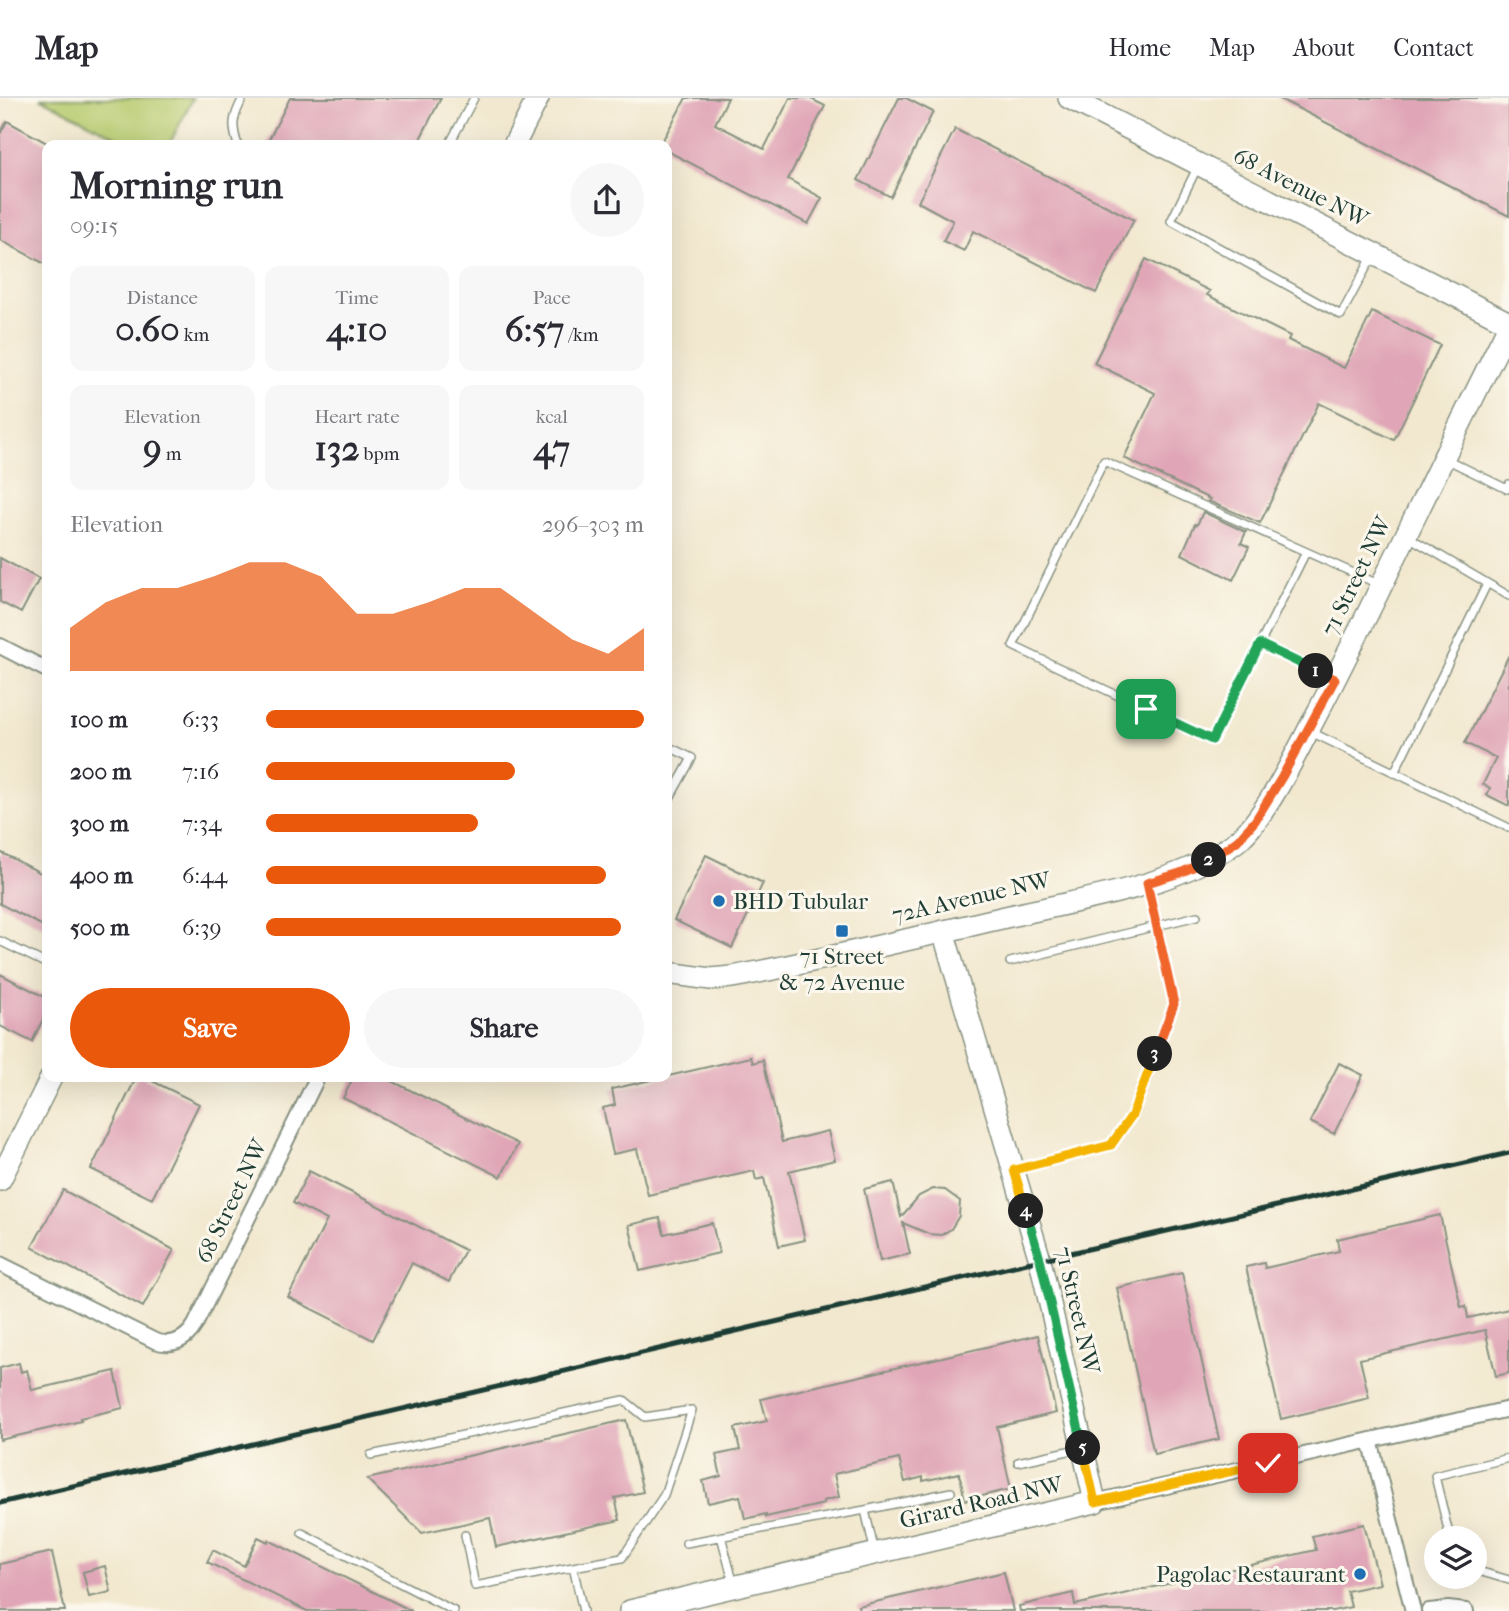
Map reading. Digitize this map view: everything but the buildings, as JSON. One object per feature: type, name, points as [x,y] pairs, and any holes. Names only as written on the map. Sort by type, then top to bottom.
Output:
[{"type":"street","points":[[517,140],[538,98]]},
{"type":"street","name":"68 Avenue NW","points":[[1069,98],[1509,324]]},
{"type":"street","name":"71 Street NW","points":[[1237,841],[1255,821],[1308,731],[1382,586],[1509,324]]},
{"type":"street","points":[[0,646],[42,667]]},
{"type":"street","name":"72A Avenue NW","points":[[672,974],[702,978],[732,977],[943,931],[1180,873],[1210,859],[1237,841]]},
{"type":"street","name":"71 Street NW","points":[[943,931],[1040,1259],[1095,1502]]},
{"type":"street","points":[[0,1180],[49,1082]]},
{"type":"street","name":"68 Street NW","points":[[0,1264],[155,1341],[163,1344],[186,1338],[195,1325],[315,1082]]},
{"type":"street","name":"Girard Road NW","points":[[629,1611],[1509,1409]]},
{"type":"street","points":[[1370,1440],[1413,1611]]},
{"type":"street","points":[[1429,1611],[1466,1611]]},
{"type":"lane","points":[[236,140],[232,128],[236,110],[243,98]]},
{"type":"lane","points":[[452,140],[474,98]]},
{"type":"lane","points":[[1199,164],[1171,221],[1341,314],[1374,253]]},
{"type":"lane","points":[[1442,458],[1507,489],[1509,484]]},
{"type":"lane","points":[[1306,552],[1212,740],[1013,646],[1104,461],[1382,586]]},
{"type":"lane","points":[[1405,535],[1509,596]]},
{"type":"lane","points":[[1394,773],[1488,584]]},
{"type":"lane","points":[[1260,644],[1335,679]]},
{"type":"lane","points":[[1308,731],[1509,828]]},
{"type":"lane","points":[[672,748],[692,758],[672,794]]},
{"type":"lane","points":[[1014,1170],[1111,1145],[1132,1115],[1174,1004],[1147,883]]},
{"type":"lane","points":[[1010,962],[1197,916]]},
{"type":"lane","points":[[0,941],[42,962]]},
{"type":"lane","points":[[371,1455],[624,1400],[645,1417],[692,1410],[664,1495],[622,1558],[475,1586],[465,1535]]},
{"type":"lane","points":[[1018,1462],[1083,1448]]},
{"type":"lane","points":[[1447,1526],[1435,1476],[1509,1458]]},
{"type":"lane","points":[[686,1543],[951,1492]]},
{"type":"lane","points":[[865,1510],[875,1553]]},
{"type":"lane","points":[[302,1533],[454,1611]]},
{"type":"lane","points":[[721,1536],[735,1585]]},
{"type":"lane","points":[[573,1567],[583,1611]]},
{"type":"lane","points":[[1487,1574],[1509,1580]]},
{"type":"green space","points":[[40,98],[193,98],[172,140],[122,140]]},
{"type":"railway","points":[[0,1503],[1509,1153]]},
{"type":"place","name":"BHD Tubular","points":[[719,901]]},
{"type":"place","name":"71 Street & 72 Avenue","points":[[842,931]]},
{"type":"place","name":"Pagolac Restaurant","points":[[1360,1574]]},
{"type":"route","points":[[1146,709],[1212,740],[1260,644],[1335,679],[1282,777],[1255,821],[1237,841],[1210,859],[1180,873],[1147,883],[1174,1004],[1132,1115],[1111,1145],[1014,1170],[1040,1259],[1095,1502],[1268,1463]]}]
